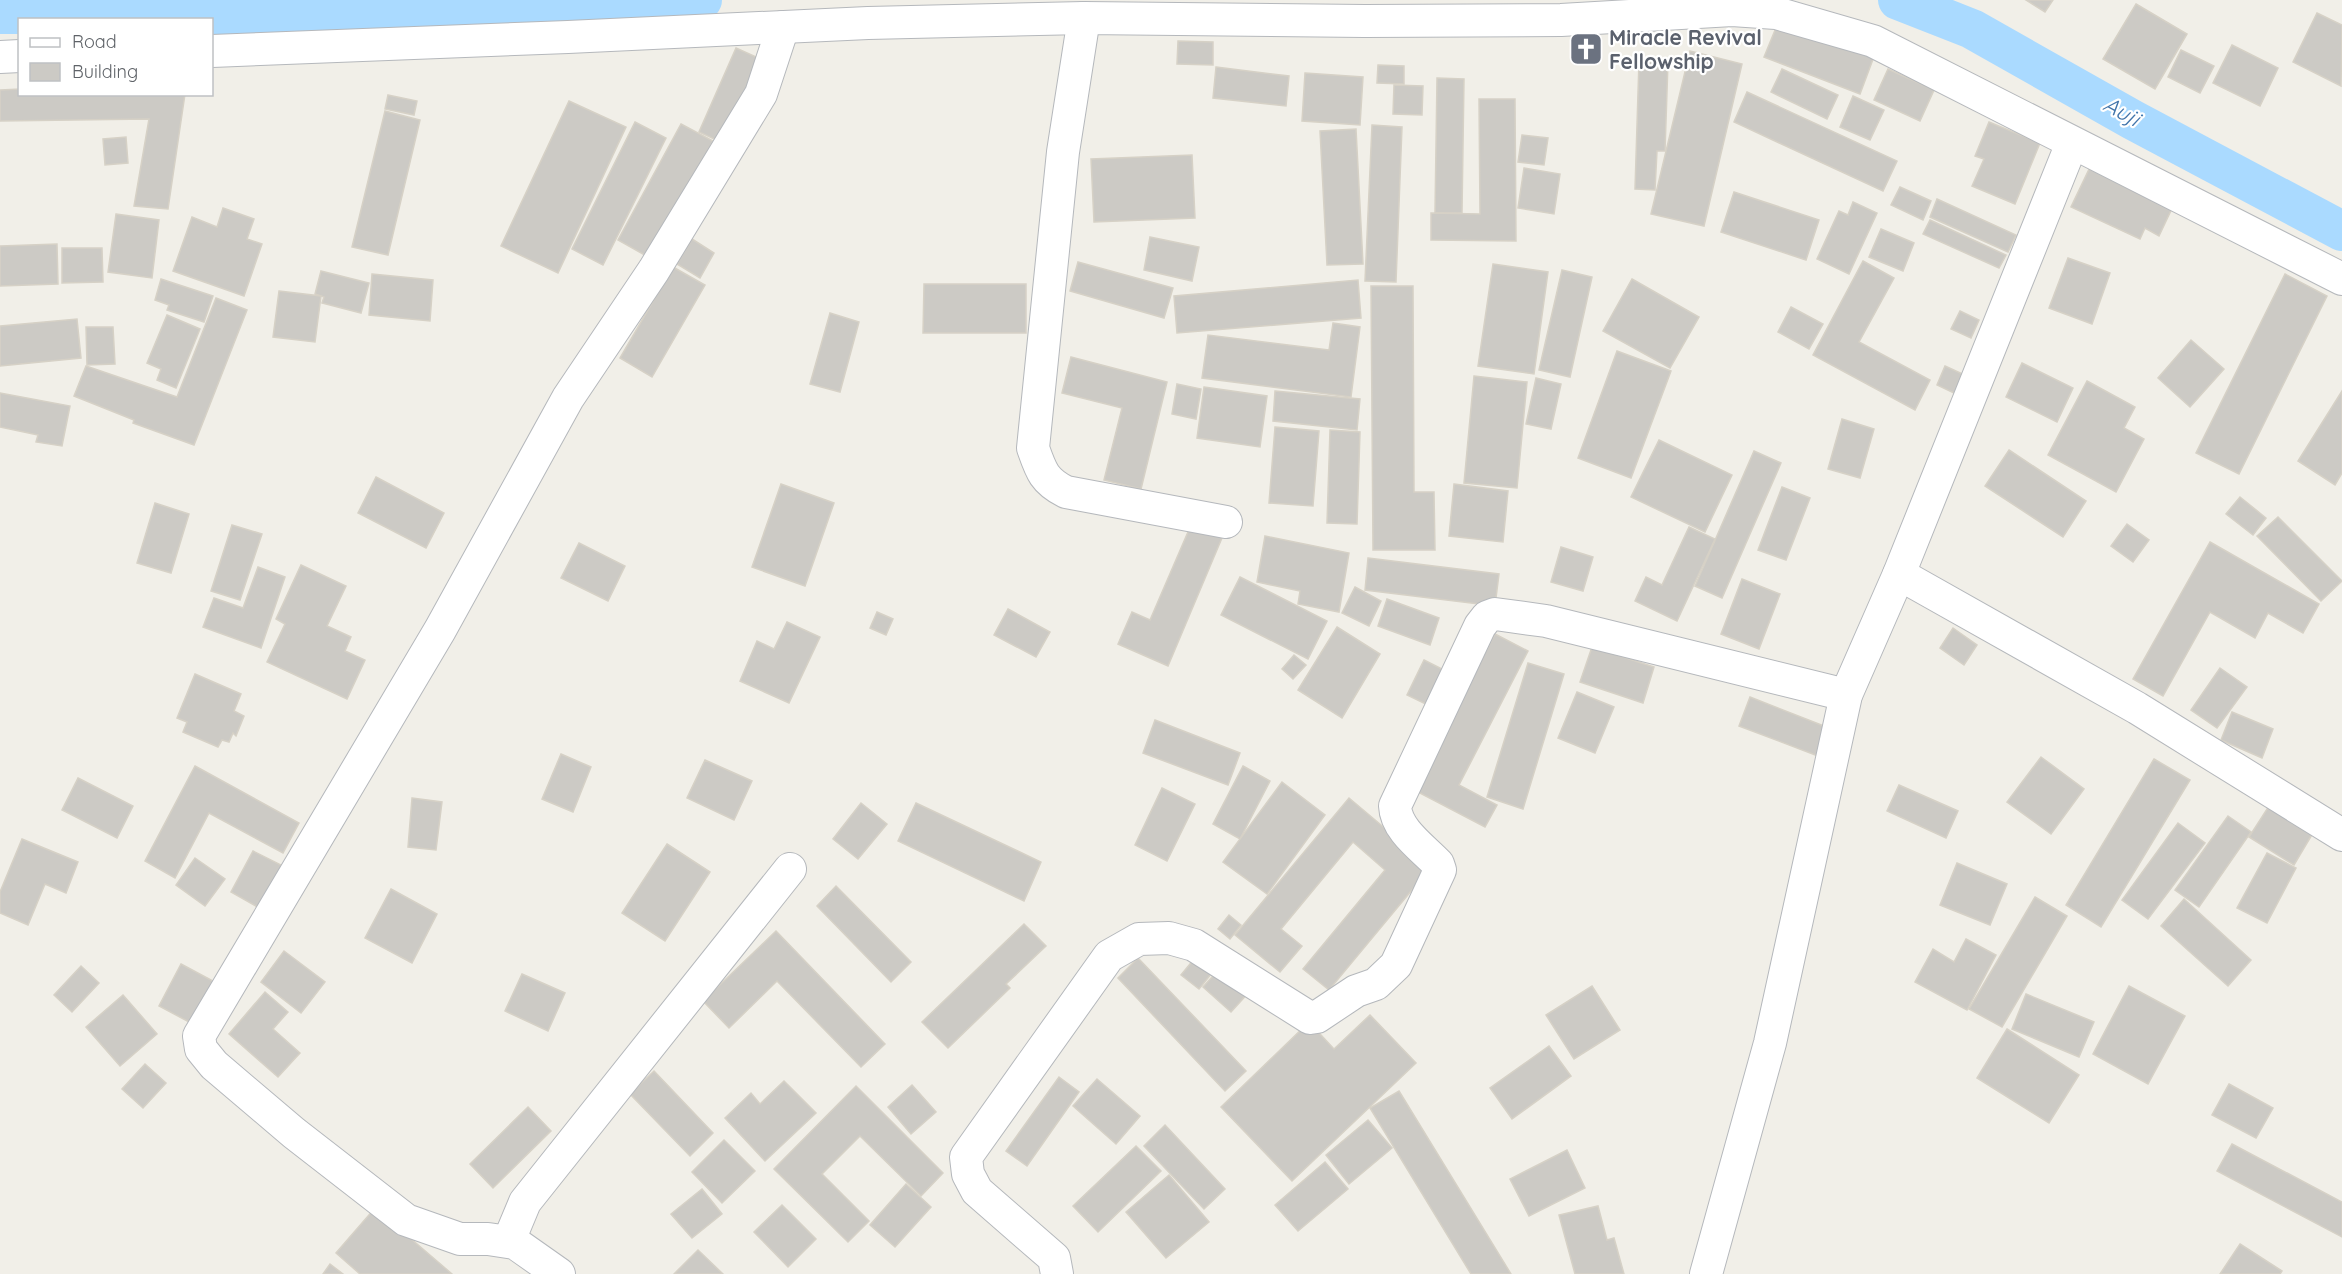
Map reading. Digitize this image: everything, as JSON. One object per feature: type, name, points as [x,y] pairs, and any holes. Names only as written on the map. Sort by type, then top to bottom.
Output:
[{"type":"street","points":[[213,51],[783,27],[1084,18],[1550,20],[1779,6],[1873,41],[2342,279]]},
{"type":"street","points":[[1084,18],[1063,152],[1033,448],[1040,468],[1050,484],[1066,492],[1226,522]]},
{"type":"street","points":[[515,1243],[488,1239],[460,1239],[406,1220],[294,1133],[214,1065],[201,1049],[199,1036],[440,630],[568,398],[654,270],[761,94],[783,27]]},
{"type":"street","points":[[0,57],[18,57]]},
{"type":"street","points":[[1706,1274],[1770,1043],[1846,695],[1899,574],[2072,143]]},
{"type":"street","points":[[1899,574],[2137,708],[2342,835]]},
{"type":"street","points":[[1057,1274],[1054,1258],[977,1191],[968,1174],[966,1157],[1109,956],[1138,939],[1169,938],[1194,945],[1310,1018],[1317,1017],[1356,991],[1376,984],[1396,966],[1440,870],[1438,864],[1400,825],[1395,814],[1395,806],[1480,626],[1487,617],[1495,614],[1546,621],[1846,695]]},
{"type":"street","points":[[559,1274],[510,1238],[525,1202],[790,869]]},
{"type":"building","points":[[2026,0],[2053,0],[2045,12]]},
{"type":"building","points":[[2136,4],[2187,34],[2155,89],[2103,59]]},
{"type":"building","points":[[2317,13],[2342,25],[2341,86],[2293,62]]},
{"type":"building","points":[[1780,18],[1875,54],[1860,94],[1764,57]]},
{"type":"building","points":[[1178,41],[1213,42],[1213,65],[1177,64]]},
{"type":"building","points":[[2232,45],[2278,68],[2260,106],[2213,83]]},
{"type":"building","points":[[736,48],[765,61],[727,145],[699,132]]},
{"type":"building","points":[[2181,50],[2214,66],[2200,93],[2168,77]]},
{"type":"building","points":[[1690,51],[1742,64],[1704,226],[1651,214]]},
{"type":"building","points":[[1639,61],[1668,62],[1665,151],[1657,151],[1655,190],[1635,189]]},
{"type":"building","points":[[1378,65],[1404,66],[1404,84],[1377,83]]},
{"type":"building","points":[[1216,67],[1289,76],[1286,106],[1213,98]]},
{"type":"building","points":[[1782,69],[1838,95],[1827,119],[1771,92]]},
{"type":"building","points":[[1888,69],[1934,90],[1920,121],[1874,100]]},
{"type":"building","points":[[1305,73],[1363,77],[1360,125],[1302,121]]},
{"type":"building","points":[[1437,78],[1464,79],[1462,213],[1435,213]]},
{"type":"building","points":[[1394,85],[1423,86],[1422,115],[1393,114]]},
{"type":"building","points":[[18,89],[18,96],[185,96],[168,209],[134,206],[149,119],[0,121],[0,90]]},
{"type":"building","points":[[1747,92],[1897,161],[1883,191],[1734,122]]},
{"type":"building","points":[[388,95],[417,101],[414,115],[385,109]]},
{"type":"building","points":[[1853,96],[1884,110],[1870,140],[1840,127]]},
{"type":"building","points":[[1479,99],[1515,99],[1516,241],[1431,240],[1431,213],[1480,214]]},
{"type":"building","points":[[569,101],[626,127],[558,273],[501,246]]},
{"type":"building","points":[[385,111],[420,120],[388,255],[352,247]]},
{"type":"building","points":[[635,122],[666,138],[603,265],[572,249]]},
{"type":"building","points":[[1989,122],[2040,143],[2015,204],[1972,186],[1984,159],[1975,156]]},
{"type":"building","points":[[681,124],[713,141],[650,258],[618,240]]},
{"type":"building","points":[[1372,125],[1402,127],[1396,282],[1365,281]]},
{"type":"building","points":[[1356,129],[1363,264],[1327,265],[1320,131]]},
{"type":"building","points":[[1522,135],[1548,138],[1544,165],[1518,162]]},
{"type":"building","points":[[126,137],[128,163],[105,165],[103,139]]},
{"type":"building","points":[[1192,155],[1195,218],[1094,222],[1091,159]]},
{"type":"building","points":[[2092,163],[2175,202],[2159,236],[2145,228],[2140,239],[2071,207]]},
{"type":"building","points":[[1524,168],[1560,174],[1554,214],[1518,208]]},
{"type":"building","points":[[1900,187],[1931,201],[1923,220],[1891,205]]},
{"type":"building","points":[[1734,192],[1819,220],[1806,260],[1721,232]]},
{"type":"building","points":[[1937,199],[2016,235],[2008,252],[1930,217]]},
{"type":"building","points":[[1853,202],[1877,213],[1849,274],[1817,259],[1839,211],[1848,215]]},
{"type":"building","points":[[223,208],[254,219],[247,239],[262,244],[244,296],[173,271],[192,217],[217,227]]},
{"type":"building","points":[[116,214],[159,220],[152,278],[108,272]]},
{"type":"building","points":[[1930,220],[2006,255],[1999,268],[1923,234]]},
{"type":"building","points":[[1881,229],[1914,243],[1903,271],[1869,257]]},
{"type":"building","points":[[1150,237],[1199,247],[1192,281],[1144,270]]},
{"type":"building","points":[[692,239],[714,253],[700,278],[677,264]]},
{"type":"building","points":[[57,244],[58,284],[0,286],[0,246]]},
{"type":"building","points":[[62,248],[102,248],[103,282],[62,283]]},
{"type":"building","points":[[2068,258],[2110,273],[2092,324],[2049,308]]},
{"type":"building","points":[[1863,261],[1894,278],[1859,342],[1930,380],[1915,410],[1813,355]]},
{"type":"building","points":[[1078,262],[1173,288],[1164,318],[1070,291]]},
{"type":"building","points":[[1493,264],[1548,272],[1534,374],[1478,366]]},
{"type":"building","points":[[673,267],[705,285],[652,377],[620,358]]},
{"type":"building","points":[[1562,270],[1592,277],[1570,377],[1539,370]]},
{"type":"building","points":[[321,271],[369,283],[361,313],[322,303],[324,297],[315,294]]},
{"type":"building","points":[[372,274],[433,280],[430,321],[369,315]]},
{"type":"building","points":[[2285,274],[2327,296],[2239,474],[2196,453]]},
{"type":"building","points":[[161,279],[213,296],[204,322],[167,310],[169,305],[155,300]]},
{"type":"building","points":[[1632,279],[1699,317],[1670,368],[1603,331]]},
{"type":"building","points":[[1358,280],[1361,318],[1177,333],[1174,296]]},
{"type":"building","points":[[924,284],[1026,284],[1026,333],[923,333]]},
{"type":"building","points":[[1371,286],[1413,286],[1414,492],[1434,492],[1435,550],[1373,550]]},
{"type":"building","points":[[279,291],[321,296],[315,342],[273,337]]},
{"type":"building","points":[[216,298],[247,310],[194,445],[133,423],[134,420],[74,396],[86,366],[177,397]]},
{"type":"building","points":[[1791,307],[1823,324],[1809,349],[1778,332]]},
{"type":"building","points":[[1960,311],[1979,320],[1971,338],[1951,329]]},
{"type":"building","points":[[830,313],[859,322],[840,392],[810,384]]},
{"type":"building","points":[[167,315],[200,329],[176,388],[157,380],[161,369],[147,363]]},
{"type":"building","points":[[77,319],[81,358],[0,366],[0,326]]},
{"type":"building","points":[[1333,323],[1360,327],[1351,397],[1202,378],[1208,335],[1329,350]]},
{"type":"building","points":[[86,327],[113,327],[115,364],[87,365]]},
{"type":"building","points":[[2191,340],[2224,369],[2190,407],[2158,378]]},
{"type":"building","points":[[1617,351],[1671,371],[1631,478],[1578,458]]},
{"type":"building","points":[[1071,357],[1167,382],[1141,489],[1104,480],[1122,408],[1062,393]]},
{"type":"building","points":[[2022,363],[2073,388],[2057,422],[2006,397]]},
{"type":"building","points":[[1945,366],[1965,375],[1956,394],[1937,385]]},
{"type":"building","points":[[1474,376],[1527,382],[1517,488],[1464,483]]},
{"type":"building","points":[[1536,378],[1561,384],[1551,429],[1526,424]]},
{"type":"building","points":[[2087,381],[2135,407],[2124,428],[2144,439],[2116,492],[2048,455]]},
{"type":"building","points":[[1177,384],[1201,389],[1196,419],[1172,414]]},
{"type":"building","points":[[1204,387],[1267,396],[1260,447],[1197,438]]},
{"type":"building","points":[[1275,391],[1360,399],[1357,430],[1273,421]]},
{"type":"building","points":[[2342,391],[2342,473],[2335,485],[2298,461]]},
{"type":"building","points":[[0,393],[70,406],[62,446],[36,442],[38,435],[0,427]]},
{"type":"building","points":[[1842,419],[1874,429],[1860,478],[1828,469]]},
{"type":"building","points":[[1275,427],[1319,431],[1313,506],[1269,503]]},
{"type":"building","points":[[1330,430],[1360,432],[1357,524],[1327,523]]},
{"type":"building","points":[[1659,440],[1732,475],[1705,532],[1631,497]]},
{"type":"building","points":[[2009,450],[2086,501],[2063,537],[1985,486]]},
{"type":"building","points":[[1754,451],[1781,463],[1722,598],[1695,586]]},
{"type":"building","points":[[376,477],[444,513],[426,548],[358,513]]},
{"type":"building","points":[[781,484],[834,503],[805,586],[752,567]]},
{"type":"building","points":[[1454,484],[1508,491],[1503,542],[1449,536]]},
{"type":"building","points":[[1782,487],[1810,498],[1786,560],[1758,550]]},
{"type":"building","points":[[2240,497],[2266,518],[2253,535],[2226,514]]},
{"type":"building","points":[[155,503],[189,514],[171,573],[137,563]]},
{"type":"building","points":[[2278,517],[2342,581],[2321,601],[2257,536]]},
{"type":"building","points":[[2127,524],[2149,540],[2133,562],[2111,546]]},
{"type":"building","points":[[232,525],[262,534],[240,600],[211,591]]},
{"type":"building","points":[[1191,525],[1222,538],[1168,666],[1118,644],[1132,612],[1150,620]]},
{"type":"building","points":[[1689,527],[1715,539],[1677,621],[1635,601],[1646,577],[1662,585]]},
{"type":"building","points":[[1265,536],[1349,553],[1339,612],[1298,604],[1300,591],[1257,582]]},
{"type":"building","points":[[2210,542],[2319,604],[2303,633],[2268,613],[2255,638],[2210,612],[2163,696],[2133,679]]},
{"type":"building","points":[[579,543],[625,566],[608,601],[561,578]]},
{"type":"building","points":[[1561,547],[1593,557],[1583,591],[1551,582]]},
{"type":"building","points":[[1368,558],[1499,574],[1495,606],[1365,590]]},
{"type":"building","points":[[301,565],[346,586],[327,626],[351,637],[345,651],[365,660],[347,699],[267,662],[285,624],[276,619]]},
{"type":"building","points":[[258,567],[285,577],[261,648],[203,627],[214,598],[243,608]]},
{"type":"building","points":[[1240,577],[1327,621],[1308,659],[1221,615]]},
{"type":"building","points":[[1742,579],[1780,594],[1759,649],[1721,634]]},
{"type":"building","points":[[1355,587],[1381,601],[1369,626],[1342,613]]},
{"type":"building","points":[[1387,599],[1439,618],[1430,645],[1378,626]]},
{"type":"building","points":[[1008,609],[1050,632],[1036,657],[994,635]]},
{"type":"building","points":[[877,612],[893,619],[886,635],[870,628]]},
{"type":"building","points":[[787,622],[820,637],[789,703],[740,681],[757,641],[774,649]]},
{"type":"building","points":[[1337,627],[1380,654],[1342,718],[1298,690]]},
{"type":"building","points":[[1953,628],[1977,645],[1964,665],[1940,648]]},
{"type":"building","points":[[1495,634],[1528,651],[1459,785],[1497,805],[1485,827],[1414,790]]},
{"type":"building","points":[[1592,647],[1654,667],[1643,703],[1580,682]]},
{"type":"building","points":[[1294,655],[1306,665],[1293,679],[1282,669]]},
{"type":"building","points":[[1424,660],[1452,674],[1436,709],[1407,695]]},
{"type":"building","points":[[1528,663],[1564,674],[1523,809],[1487,797]]},
{"type":"building","points":[[2220,668],[2247,687],[2217,728],[2191,710]]},
{"type":"building","points":[[195,674],[241,694],[234,711],[244,716],[236,736],[233,733],[229,742],[222,740],[218,747],[183,732],[187,722],[177,718]]},
{"type":"building","points":[[1577,692],[1614,707],[1595,753],[1558,738]]},
{"type":"building","points":[[1750,697],[1829,728],[1818,756],[1739,726]]},
{"type":"building","points":[[2232,712],[2273,729],[2262,758],[2221,740]]},
{"type":"building","points":[[1155,720],[1240,753],[1228,785],[1143,753]]},
{"type":"building","points":[[561,754],[591,767],[573,812],[542,799]]},
{"type":"building","points":[[2041,757],[2084,789],[2051,834],[2007,802]]},
{"type":"building","points":[[2154,759],[2190,780],[2101,927],[2066,905]]},
{"type":"building","points":[[705,760],[752,781],[734,820],[687,798]]},
{"type":"building","points":[[195,766],[299,823],[283,853],[209,813],[175,878],[145,861]]},
{"type":"building","points":[[1243,766],[1270,781],[1240,839],[1213,824]]},
{"type":"building","points":[[78,778],[133,806],[117,838],[62,810]]},
{"type":"building","points":[[1282,782],[1325,815],[1267,894],[1223,862]]},
{"type":"building","points":[[1899,785],[1958,811],[1946,838],[1887,811]]},
{"type":"building","points":[[1162,788],[1195,804],[1167,861],[1135,845]]},
{"type":"building","points":[[412,798],[442,802],[436,850],[408,847]]},
{"type":"building","points":[[1349,798],[1431,867],[1329,990],[1303,969],[1385,870],[1353,842],[1281,929],[1302,946],[1280,972],[1235,935]]},
{"type":"building","points":[[861,803],[887,824],[858,859],[833,839]]},
{"type":"building","points":[[916,803],[1041,862],[1024,901],[898,841]]},
{"type":"building","points":[[2269,806],[2313,833],[2294,865],[2249,837]]},
{"type":"building","points":[[2228,816],[2251,832],[2199,907],[2175,890]]},
{"type":"building","points":[[2178,823],[2205,843],[2148,919],[2122,900]]},
{"type":"building","points":[[22,839],[78,862],[66,893],[45,884],[28,925],[0,913],[0,892]]},
{"type":"building","points":[[667,844],[710,872],[665,941],[622,913]]},
{"type":"building","points":[[253,851],[283,866],[261,909],[231,892]]},
{"type":"building","points":[[2267,853],[2296,868],[2267,923],[2237,908]]},
{"type":"building","points":[[195,858],[225,879],[205,906],[176,885]]},
{"type":"building","points":[[1957,863],[2007,884],[1990,925],[1940,905]]},
{"type":"building","points":[[836,886],[911,962],[891,982],[817,906]]},
{"type":"building","points":[[391,889],[437,914],[412,963],[365,938]]},
{"type":"building","points":[[2035,897],[2067,916],[2002,1027],[1969,1009]]},
{"type":"building","points":[[2184,899],[2251,960],[2228,986],[2161,926]]},
{"type":"building","points":[[1229,915],[1241,925],[1230,939],[1218,929]]},
{"type":"building","points":[[1024,924],[1046,946],[1006,984],[1010,988],[948,1048],[922,1022]]},
{"type":"building","points":[[776,931],[885,1044],[861,1067],[777,981],[729,1028],[703,1001]]},
{"type":"building","points":[[1966,939],[1996,955],[1967,1010],[1915,982],[1933,949],[1954,962]]},
{"type":"building","points":[[284,951],[325,982],[301,1013],[261,982]]},
{"type":"building","points":[[1199,953],[1216,968],[1199,989],[1181,975]]},
{"type":"building","points":[[1138,958],[1246,1071],[1225,1091],[1118,978]]},
{"type":"building","points":[[181,964],[213,981],[191,1023],[159,1006]]},
{"type":"building","points":[[81,966],[99,983],[72,1012],[54,995]]},
{"type":"building","points":[[1221,967],[1250,991],[1231,1012],[1203,987]]},
{"type":"building","points":[[522,974],[565,993],[548,1031],[505,1011]]},
{"type":"building","points":[[1592,986],[1620,1030],[1574,1059],[1546,1015]]},
{"type":"building","points":[[2129,986],[2185,1016],[2148,1084],[2093,1054]]},
{"type":"building","points":[[265,992],[288,1012],[273,1029],[300,1053],[278,1077],[229,1034]]},
{"type":"building","points":[[2026,994],[2094,1022],[2079,1057],[2012,1029]]},
{"type":"building","points":[[123,995],[157,1034],[120,1066],[86,1027]]},
{"type":"building","points":[[1370,1015],[1416,1063],[1292,1181],[1221,1107],[1309,1022],[1334,1049]]},
{"type":"building","points":[[2007,1029],[2079,1075],[2049,1123],[1977,1078]]},
{"type":"building","points":[[1549,1046],[1571,1076],[1512,1119],[1490,1088]]},
{"type":"building","points":[[145,1064],[166,1083],[143,1108],[122,1089]]},
{"type":"building","points":[[654,1071],[713,1133],[690,1156],[630,1094]]},
{"type":"building","points":[[1059,1077],[1079,1092],[1027,1166],[1006,1151]]},
{"type":"building","points":[[1097,1079],[1140,1116],[1116,1144],[1073,1106]]},
{"type":"building","points":[[784,1081],[816,1113],[765,1161],[725,1118],[751,1093],[760,1104]]},
{"type":"building","points":[[2229,1084],[2273,1108],[2256,1138],[2212,1115]]},
{"type":"building","points":[[912,1085],[936,1112],[911,1134],[888,1107]]},
{"type":"building","points":[[856,1086],[943,1173],[921,1196],[860,1136],[822,1174],[869,1221],[848,1242],[774,1169]]},
{"type":"building","points":[[1399,1091],[1511,1274],[1471,1274],[1370,1108]]},
{"type":"building","points":[[528,1107],[551,1131],[493,1188],[470,1164]]},
{"type":"building","points":[[1368,1120],[1392,1148],[1349,1184],[1326,1155]]},
{"type":"building","points":[[1165,1125],[1225,1189],[1204,1209],[1144,1146]]},
{"type":"building","points":[[724,1140],[755,1171],[722,1203],[692,1172]]},
{"type":"building","points":[[2232,1144],[2342,1202],[2342,1237],[2217,1171]]},
{"type":"building","points":[[1136,1146],[1161,1171],[1098,1232],[1073,1206]]},
{"type":"building","points":[[1567,1150],[1585,1188],[1529,1216],[1510,1179]]},
{"type":"building","points":[[1325,1162],[1348,1189],[1298,1231],[1275,1205]]},
{"type":"building","points":[[1169,1175],[1209,1222],[1166,1258],[1126,1212]]},
{"type":"building","points":[[906,1184],[931,1207],[895,1247],[870,1225]]},
{"type":"building","points":[[702,1189],[722,1214],[692,1238],[671,1214]]},
{"type":"building","points":[[782,1205],[816,1239],[788,1267],[754,1232]]},
{"type":"building","points":[[1598,1206],[1607,1240],[1614,1238],[1624,1274],[1575,1274],[1559,1215]]},
{"type":"building","points":[[375,1208],[452,1274],[360,1274],[336,1253]]},
{"type":"building","points":[[2240,1244],[2282,1271],[2280,1274],[2220,1274]]},
{"type":"building","points":[[698,1250],[723,1274],[674,1274]]},
{"type":"building","points":[[330,1264],[343,1274],[323,1274]]},
{"type":"waterway","name":"Auji","points":[[0,14],[255,14],[702,0]]},
{"type":"waterway","name":"Auji","points":[[1898,0],[1972,29],[2133,120],[2342,231]]},
{"type":"place","name":"Miracle Revival Fellowship","points":[[1586,49]]}]
